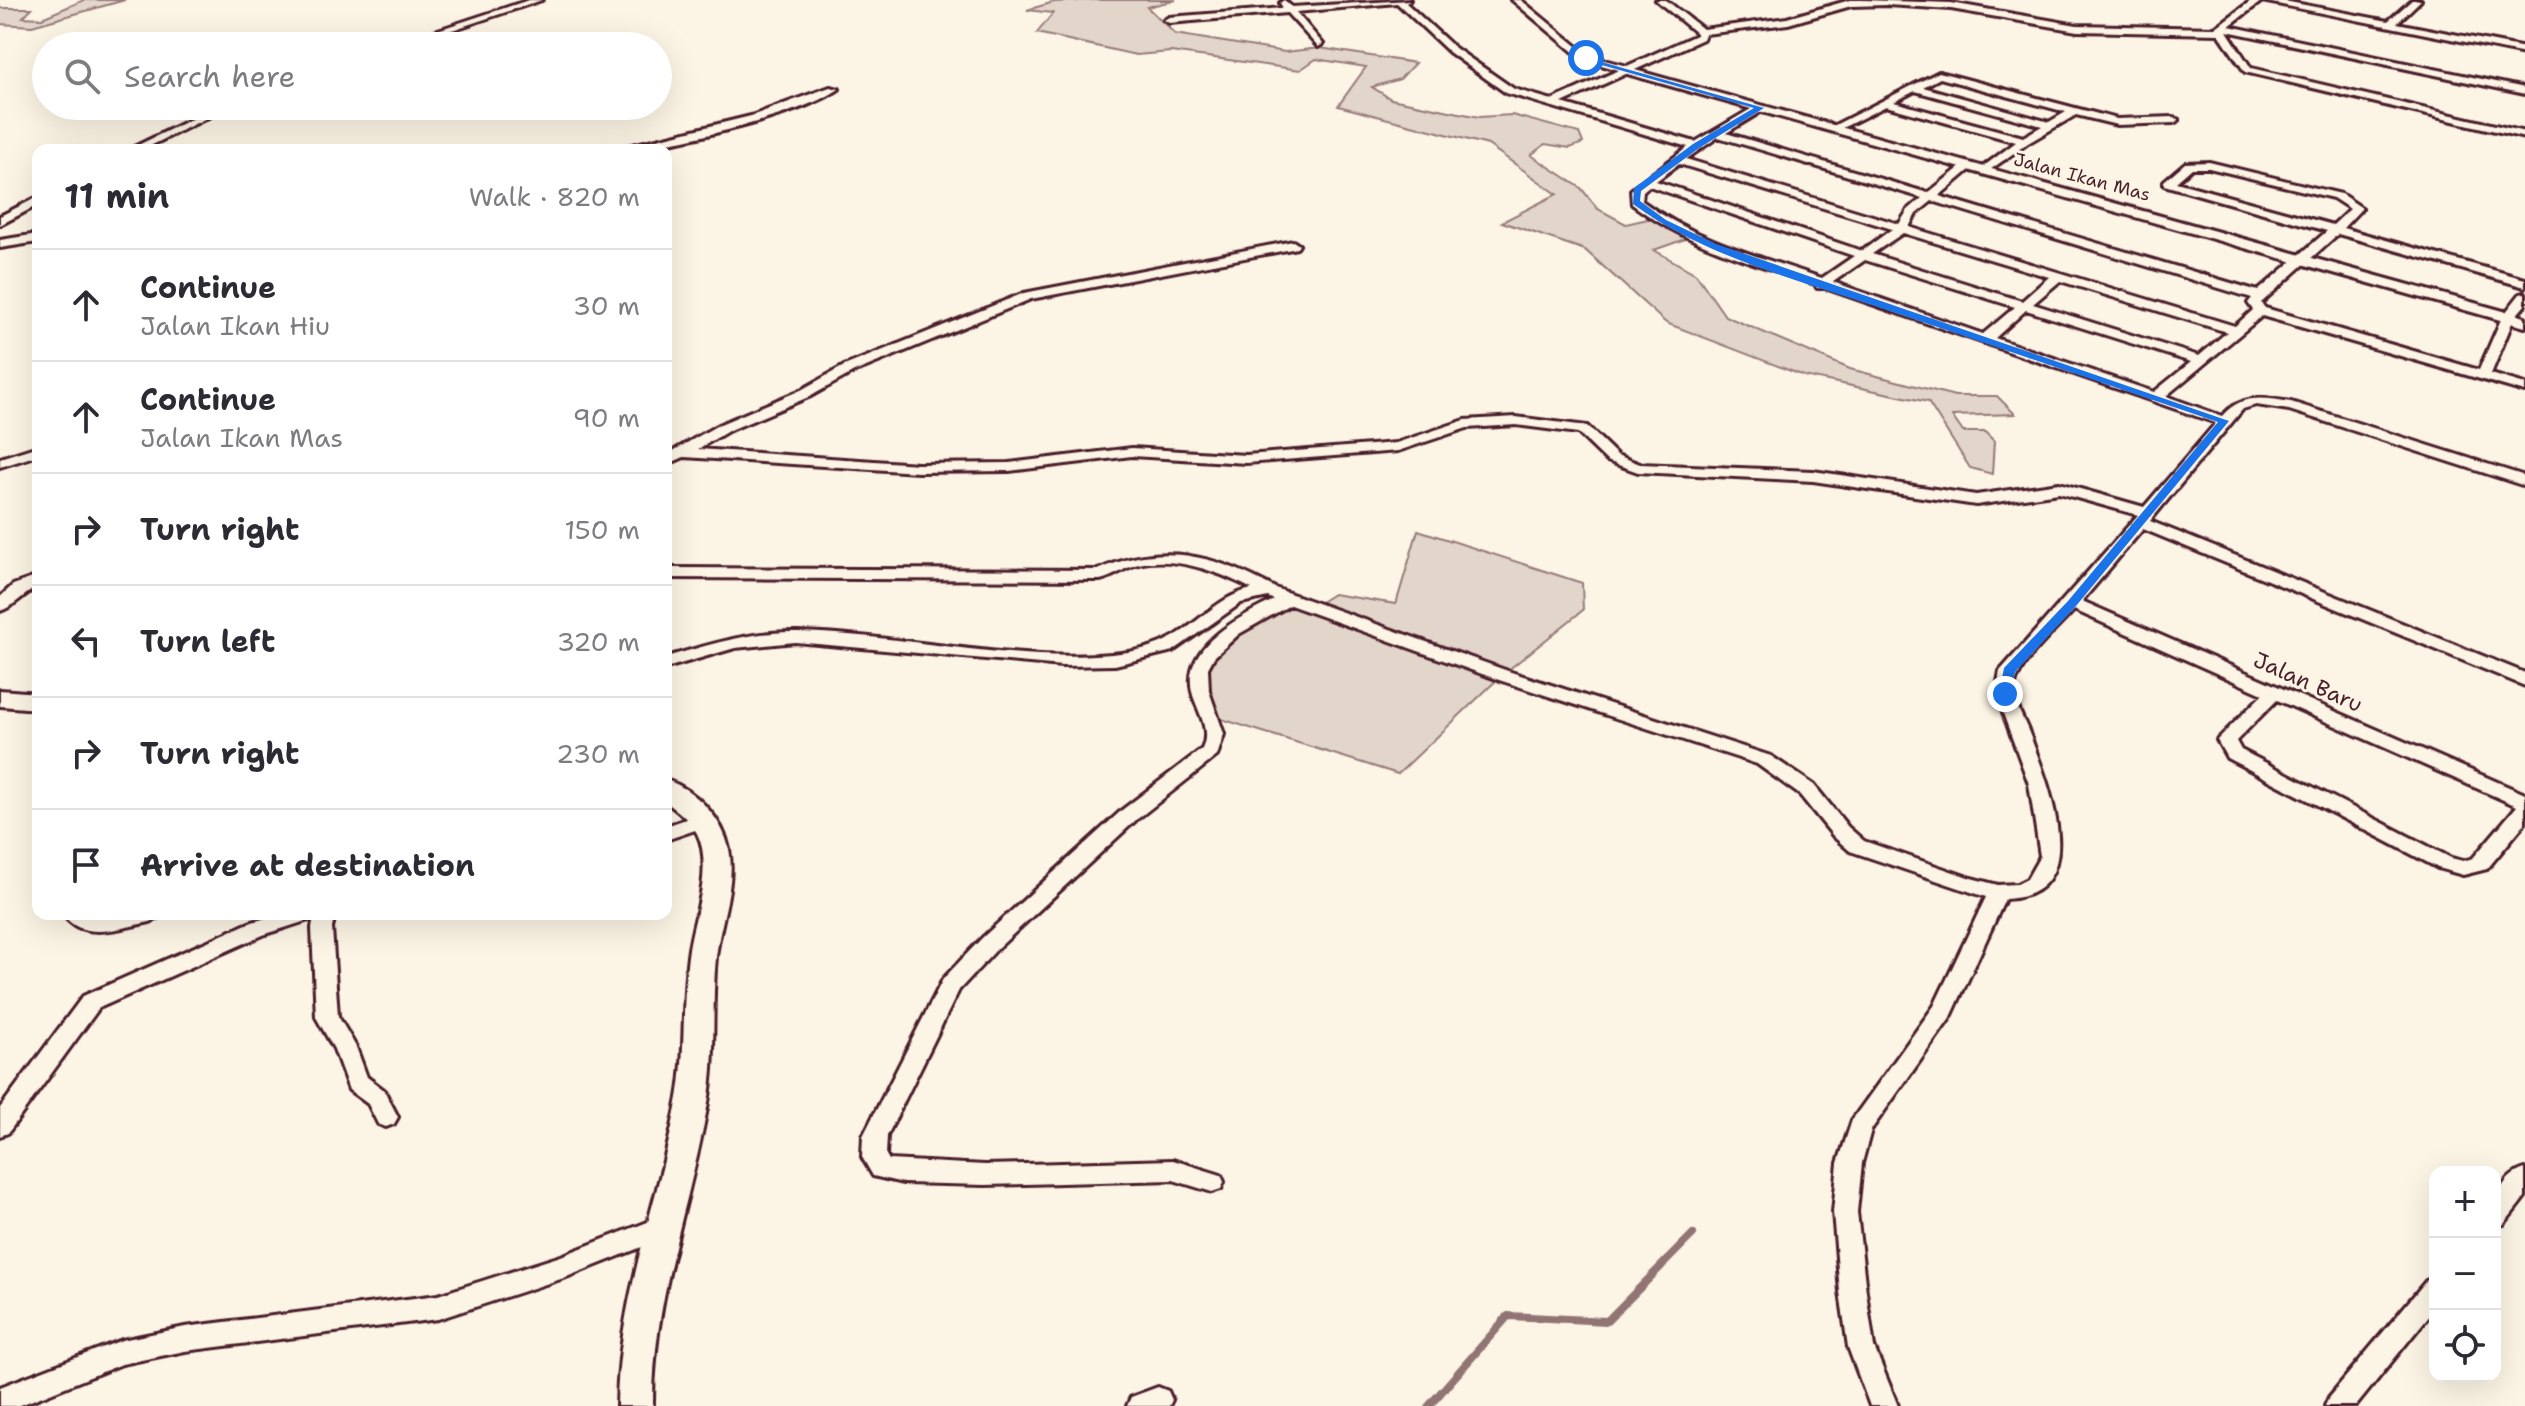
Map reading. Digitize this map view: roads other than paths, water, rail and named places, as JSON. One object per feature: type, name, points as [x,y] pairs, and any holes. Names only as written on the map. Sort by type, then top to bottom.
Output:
[{"type":"street","points":[[438,32],[538,0]]},
{"type":"street","points":[[1399,0],[1495,83],[1524,97],[1696,146]]},
{"type":"street","points":[[1169,20],[1286,5],[1406,0]]},
{"type":"street","points":[[1516,0],[1586,58],[1629,70]]},
{"type":"street","points":[[1660,0],[1701,32],[1788,21],[1850,3],[1887,2],[1951,6],[2077,28],[2221,29],[2525,91]]},
{"type":"street","points":[[2221,29],[2258,0]]},
{"type":"street","points":[[2265,0],[2525,51]]},
{"type":"street","points":[[2390,24],[2417,0]]},
{"type":"street","points":[[1286,5],[1318,44]]},
{"type":"street","points":[[2221,29],[2248,70],[2525,135]]},
{"type":"street","points":[[1552,104],[1697,39],[1701,32]]},
{"type":"street","name":"Jalan Ikan Mas","points":[[1629,70],[2525,322]]},
{"type":"street","points":[[1834,128],[1939,75],[2117,122],[2174,120]]},
{"type":"street","points":[[1914,88],[2050,125]]},
{"type":"street","points":[[646,144],[780,113],[834,89]]},
{"type":"street","points":[[1884,102],[2024,141]]},
{"type":"street","points":[[1760,108],[1696,146],[1637,190],[1636,202],[1663,222],[1713,245],[1821,285],[2224,421]]},
{"type":"street","points":[[1984,171],[2024,141],[2075,111]]},
{"type":"street","points":[[146,144],[196,120]]},
{"type":"street","points":[[1716,133],[2260,296]]},
{"type":"street","points":[[1678,160],[2235,330]]},
{"type":"street","points":[[2525,283],[2333,232],[2177,187],[2168,181],[2189,165],[2201,163],[2337,196],[2356,208],[2333,232],[2304,260],[2260,296],[2254,303],[2260,311],[2525,388]]},
{"type":"street","points":[[1821,285],[1902,228],[1912,212],[1967,167]]},
{"type":"street","points":[[1648,182],[1865,256],[2199,360]]},
{"type":"street","points":[[0,221],[32,203]]},
{"type":"street","points":[[0,244],[32,239]]},
{"type":"street","points":[[672,458],[723,428],[806,393],[849,369],[1028,296],[1293,245]]},
{"type":"street","points":[[1985,339],[2058,276]]},
{"type":"street","points":[[2483,376],[2508,317],[2525,297]]},
{"type":"street","points":[[2156,398],[2260,311]]},
{"type":"street","points":[[672,573],[1100,575],[1140,559],[1161,559],[1238,574],[1269,592],[1502,675],[1764,760],[1807,790],[1841,832],[1857,846],[1923,872],[1998,892],[2020,891],[2034,884],[2045,870],[2050,856],[2039,784],[2005,694],[2009,671],[2072,603],[2224,421],[2244,403],[2269,401],[2525,481]]},
{"type":"street","points":[[683,452],[918,468],[1009,467],[1132,452],[1246,459],[1398,447],[1465,424],[1547,422],[1582,429],[1612,458],[1638,468],[1813,476],[1976,500],[2059,488],[2145,518],[2525,680]]},
{"type":"street","points":[[0,463],[32,452]]},
{"type":"street","points":[[0,606],[19,589],[32,584]]},
{"type":"street","points":[[672,661],[734,643],[795,637],[1062,661],[1104,661],[1165,647],[1233,598],[1269,592]]},
{"type":"street","points":[[1212,1182],[1173,1170],[1141,1169],[985,1175],[903,1173],[882,1169],[874,1157],[875,1136],[951,985],[989,944],[1129,815],[1210,752],[1215,739],[1212,717],[1198,684],[1202,662],[1250,618],[1291,598]]},
{"type":"street","name":"Jalan Baru","points":[[2072,603],[2525,802]]},
{"type":"street","points":[[2274,693],[2226,740],[2234,754],[2445,863],[2463,868],[2480,864],[2525,810]]},
{"type":"street","points":[[0,698],[32,701]]},
{"type":"street","points":[[635,1406],[633,1380],[638,1342],[693,1103],[702,953],[717,885],[717,852],[710,828],[672,794]]},
{"type":"street","points":[[672,831],[703,820]]},
{"type":"street","points":[[1884,1406],[1861,1347],[1853,1292],[1845,1212],[1850,1163],[1860,1127],[1943,1011],[1998,892]]},
{"type":"street","points":[[86,920],[96,925],[121,920]]},
{"type":"street","points":[[0,1126],[91,1002],[256,929],[285,920]]},
{"type":"street","points":[[324,920],[327,1017],[345,1047],[357,1083],[376,1097],[386,1117]]},
{"type":"street","points":[[2501,1209],[2525,1179]]},
{"type":"street","points":[[0,1400],[122,1352],[172,1341],[438,1307],[564,1267],[663,1227]]},
{"type":"street","points":[[2339,1406],[2429,1296]]},
{"type":"waterway","points":[[1429,1406],[1508,1316],[1607,1321],[1693,1234]]}]
